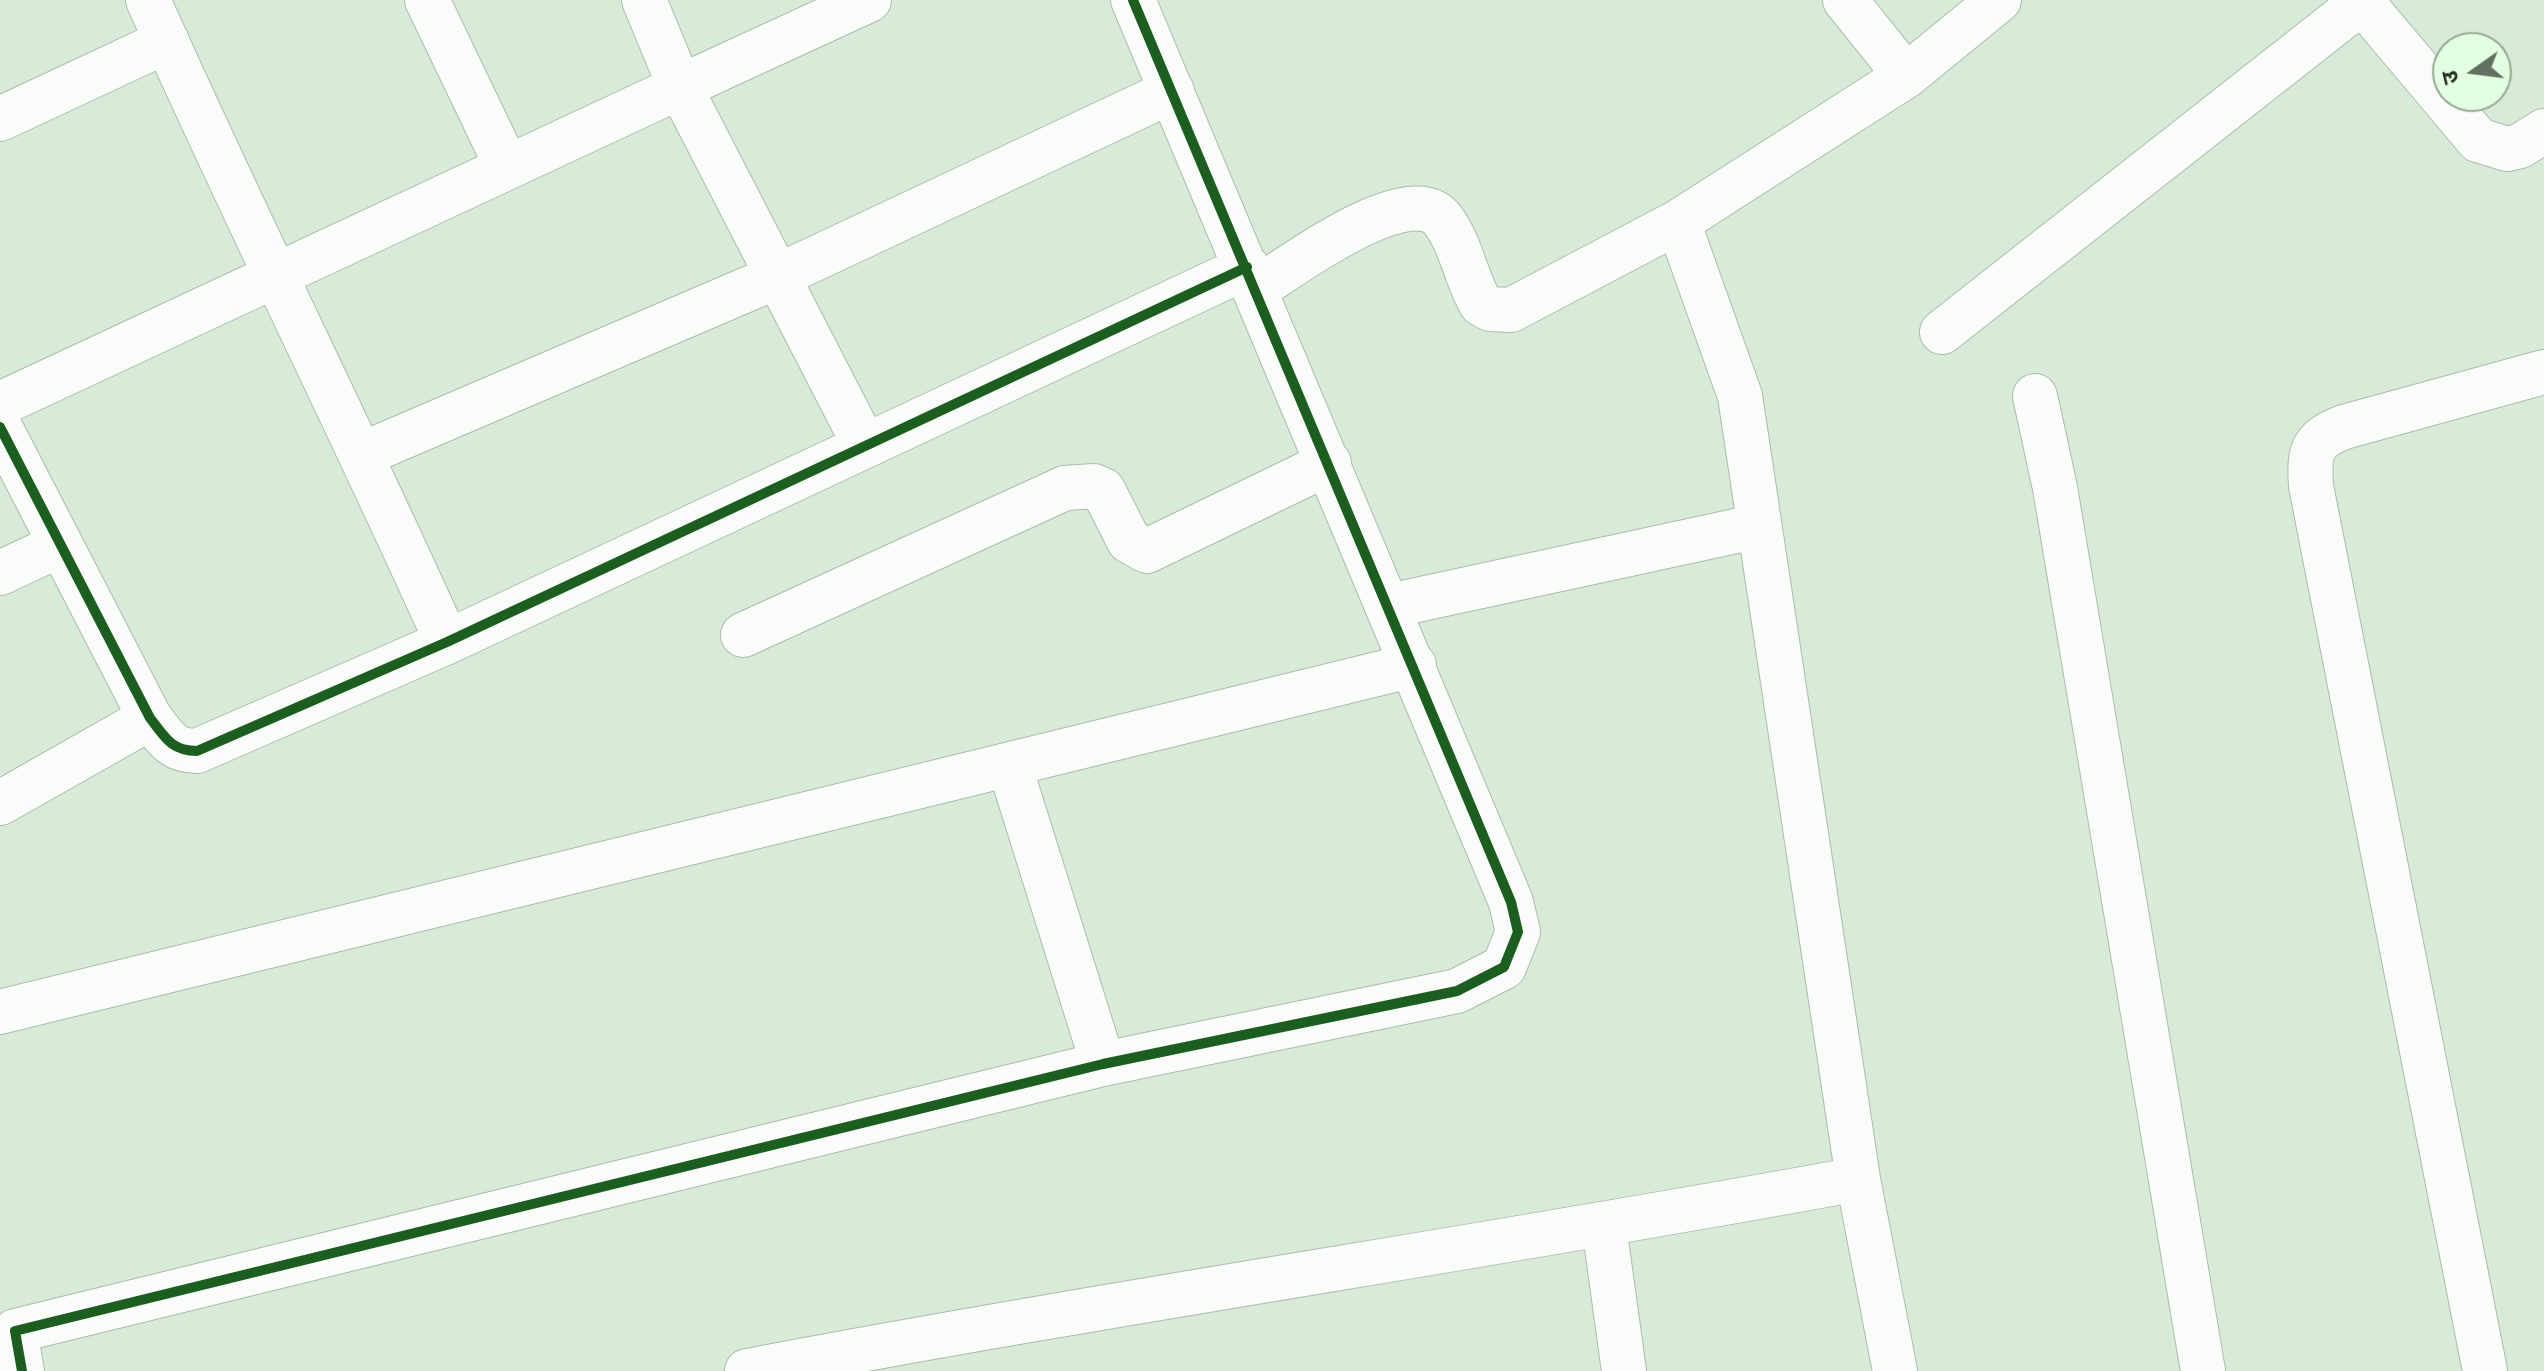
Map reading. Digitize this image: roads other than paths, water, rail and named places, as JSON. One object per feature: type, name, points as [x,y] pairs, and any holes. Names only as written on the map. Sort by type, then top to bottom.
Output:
[{"type":"street","points":[[148,0],[276,277],[363,454],[447,642]]},
{"type":"street","points":[[427,0],[507,167]]},
{"type":"street","points":[[644,0],[680,87],[865,446]]},
{"type":"street","points":[[0,404],[869,0]]},
{"type":"street","points":[[13,1345],[1103,1064],[1457,991],[1504,967],[1518,932],[1511,902],[1133,0]]},
{"type":"street","points":[[1845,0],[1906,76]]},
{"type":"street","points":[[0,427],[150,718],[171,746],[182,751],[197,751],[447,642],[865,446],[1251,278],[1358,226],[1405,208],[1423,208],[1442,218],[1481,304],[1490,309],[1511,310],[1678,222],[1906,76],[1999,0]]},
{"type":"street","points":[[1942,332],[2362,1],[2478,140],[2507,149],[2520,146],[2544,131]]},
{"type":"street","points":[[0,119],[167,41]]},
{"type":"street","points":[[363,454],[776,277],[1172,91]]},
{"type":"street","points":[[1678,222],[1740,396],[1858,1179],[1895,1371]]},
{"type":"street","points":[[2485,1371],[2311,486],[2309,457],[2316,443],[2344,427],[2544,372]]},
{"type":"street","points":[[2035,396],[2055,488],[2203,1371]]},
{"type":"street","points":[[743,635],[1065,488],[1094,486],[1103,490],[1129,541],[1147,551],[1329,463]]},
{"type":"street","points":[[1389,606],[1759,526]]},
{"type":"street","points":[[0,573],[60,545]]},
{"type":"street","points":[[0,1012],[1010,767],[1414,665]]},
{"type":"street","points":[[0,803],[150,718]]},
{"type":"street","points":[[1010,767],[1103,1064]]},
{"type":"street","points":[[747,1371],[929,1336],[1604,1226],[1858,1179]]},
{"type":"street","points":[[1604,1226],[1624,1371]]}]
